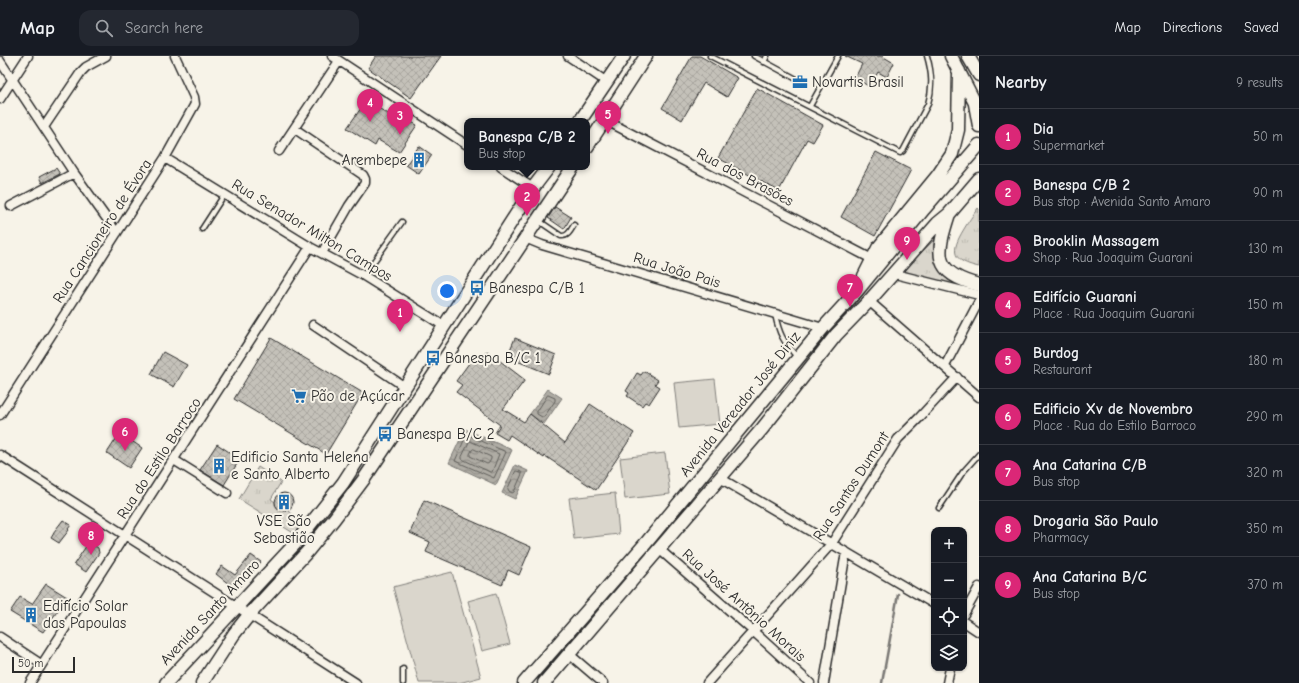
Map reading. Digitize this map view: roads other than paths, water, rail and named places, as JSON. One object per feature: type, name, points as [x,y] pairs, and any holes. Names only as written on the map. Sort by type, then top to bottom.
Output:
[{"type":"main road","points":[[582,118],[624,56]]},
{"type":"main road","points":[[590,142],[646,56]]},
{"type":"main road","points":[[951,56],[977,107],[979,126]]},
{"type":"main road","points":[[968,56],[979,75]]},
{"type":"main road","points":[[857,291],[872,259],[895,226],[938,175],[952,154],[958,130],[959,71]]},
{"type":"main road","name":"Avenida Vereador José Diniz","points":[[524,683],[646,543],[822,328],[857,291],[979,145]]},
{"type":"main road","name":"Avenida Santo Amaro","points":[[166,683],[294,545],[343,483],[533,188],[547,170]]},
{"type":"main road","name":"Avenida Santo Amaro","points":[[202,683],[234,634],[249,615],[307,552],[334,520],[364,479],[571,170]]},
{"type":"main road","points":[[979,179],[949,214],[941,241],[940,255],[942,262],[950,274],[964,281],[979,285]]},
{"type":"main road","name":"Avenida Vereador José Diniz","points":[[544,683],[762,429],[836,335],[870,301],[938,223],[949,214]]},
{"type":"street","points":[[0,99],[28,56]]},
{"type":"street","points":[[44,128],[81,72],[86,67],[106,56]]},
{"type":"street","name":"Rua Cancioneiro de Évora","points":[[0,415],[165,158],[195,104],[194,97],[175,56]]},
{"type":"street","points":[[568,56],[607,82]]},
{"type":"street","points":[[279,152],[295,129],[335,58],[464,143]]},
{"type":"street","points":[[0,60],[74,173],[117,233]]},
{"type":"street","name":"Rua dos Brasões","points":[[605,120],[872,259]]},
{"type":"street","points":[[295,129],[365,178],[365,183],[349,206],[322,253]]},
{"type":"street","name":"Rua Senador Milton Campos","points":[[165,158],[310,247],[364,276],[444,326]]},
{"type":"street","points":[[506,170],[533,188]]},
{"type":"street","points":[[11,206],[74,173]]},
{"type":"street","name":"Rua João Pais","points":[[525,238],[542,245],[822,328]]},
{"type":"street","name":"Rua do Estilo Barroco","points":[[30,683],[310,247]]},
{"type":"street","points":[[894,274],[979,295]]},
{"type":"street","points":[[870,301],[979,397]]},
{"type":"street","points":[[944,366],[979,301]]},
{"type":"street","points":[[313,324],[405,387]]},
{"type":"street","name":"Rua Santos Dumont","points":[[707,683],[832,543],[898,439],[956,377]]},
{"type":"street","points":[[0,455],[356,683]]},
{"type":"street","points":[[174,460],[227,493]]},
{"type":"street","points":[[720,478],[931,602]]},
{"type":"street","name":"Rua José Antônio Morais","points":[[659,549],[753,630],[810,683]]},
{"type":"street","points":[[824,683],[846,552]]},
{"type":"street","points":[[967,609],[979,587]]},
{"type":"street","points":[[967,624],[979,632]]},
{"type":"street","points":[[0,637],[42,664]]},
{"type":"street","points":[[569,654],[603,683]]},
{"type":"street","points":[[947,683],[949,671]]},
{"type":"lane","points":[[710,56],[901,153],[930,98],[932,78],[927,56]]},
{"type":"lane","points":[[754,56],[802,82]]},
{"type":"lane","points":[[764,62],[767,56]]},
{"type":"lane","points":[[810,106],[838,56]]},
{"type":"lane","points":[[202,229],[224,195]]},
{"type":"lane","points":[[537,220],[561,236],[568,235],[574,225]]},
{"type":"lane","points":[[364,276],[402,222]]},
{"type":"lane","points":[[775,314],[779,330],[785,343],[798,359]]},
{"type":"lane","points":[[939,508],[963,472],[979,454]]},
{"type":"lane","points":[[403,669],[403,683]]},
{"type":"water","points":[[548,389],[562,398],[544,424],[530,414]]},
{"type":"water","points":[[465,429],[512,450],[496,485],[449,463]]},
{"type":"water","points":[[515,465],[528,471],[515,499],[502,493]]},
{"type":"waterway","points":[[882,683],[898,594]]},
{"type":"place","name":"Novartis Brasil","points":[[800,82]]},
{"type":"place","name":"Edifício Guarani","points":[[370,122]]},
{"type":"place","name":"Burdog","points":[[608,134]]},
{"type":"place","name":"Brooklin Massagem","points":[[400,135]]},
{"type":"place","name":"Arembepe","points":[[419,160]]},
{"type":"place","name":"Banespa C/B 2","points":[[527,216]]},
{"type":"place","name":"Ana Catarina B/C","points":[[907,260]]},
{"type":"place","name":"Banespa C/B 1","points":[[477,288]]},
{"type":"place","name":"Ana Catarina C/B","points":[[850,307]]},
{"type":"place","name":"Dia","points":[[400,332]]},
{"type":"place","name":"Banespa B/C 1","points":[[433,358]]},
{"type":"place","name":"Pão de Açúcar","points":[[299,396]]},
{"type":"place","name":"Banespa B/C 2","points":[[385,434]]},
{"type":"place","name":"Edificio Xv de Novembro","points":[[125,451]]},
{"type":"place","name":"Edificio Santa Helena e Santo Alberto","points":[[219,466]]},
{"type":"place","name":"VSE São Sebastião","points":[[284,502]]},
{"type":"place","name":"Drogaria São Paulo","points":[[91,555]]},
{"type":"place","name":"Edifício Solar das Papoulas","points":[[31,615]]}]
